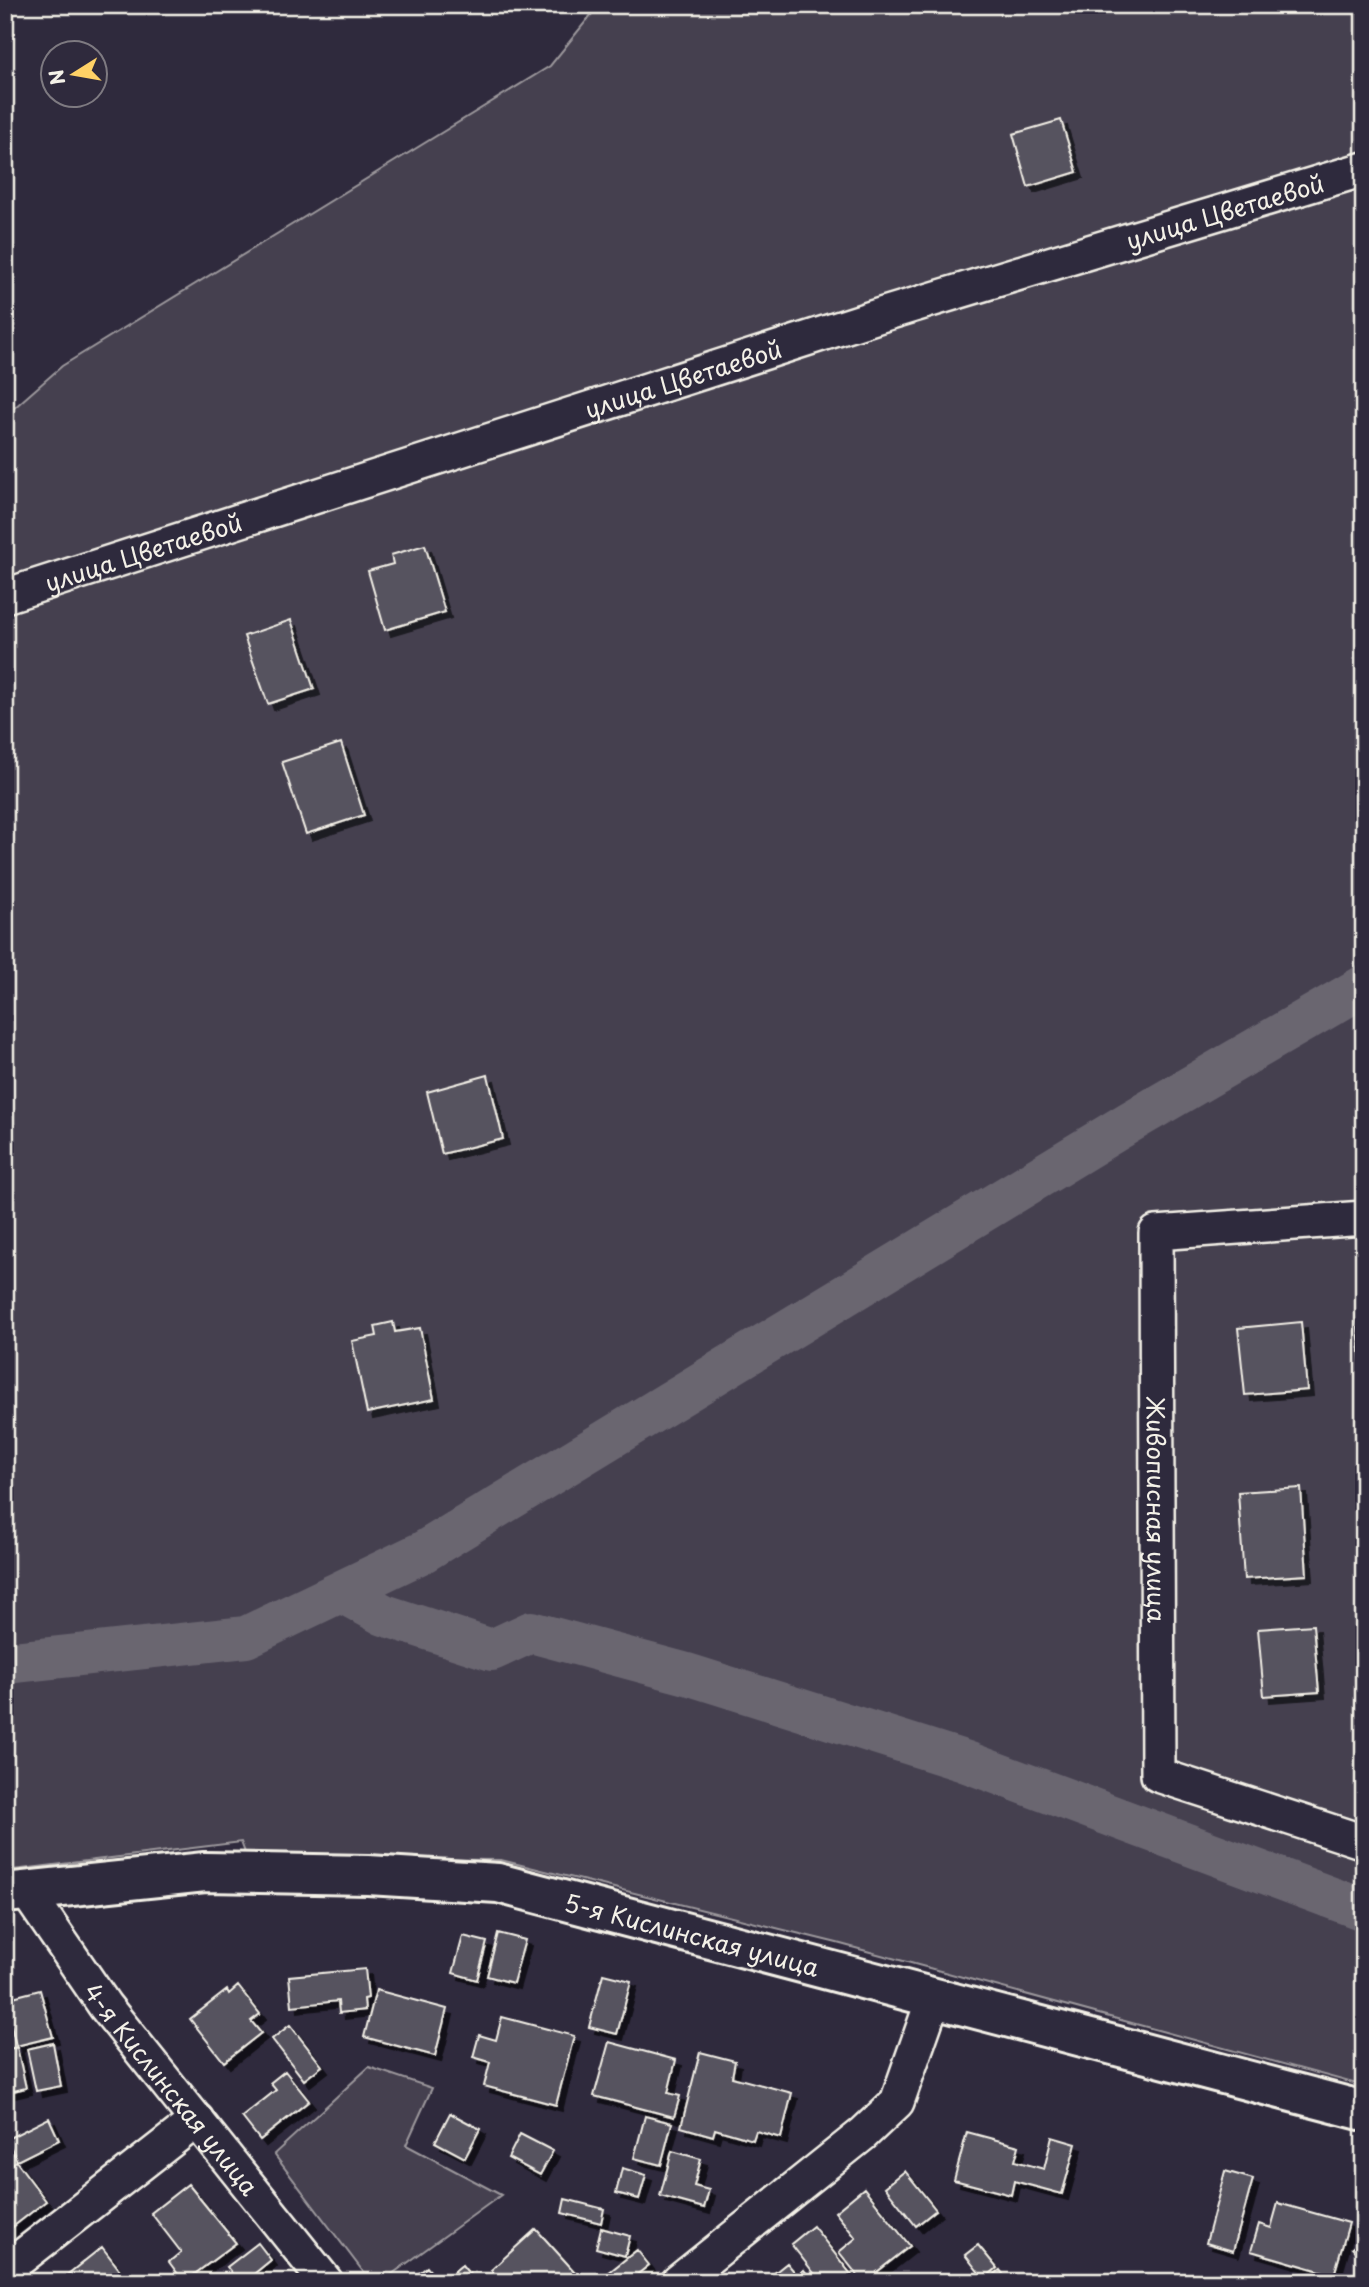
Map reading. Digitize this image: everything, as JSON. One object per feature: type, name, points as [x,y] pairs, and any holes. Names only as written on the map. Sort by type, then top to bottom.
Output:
[{"type":"street","name":"улица Цветаевой","points":[[5,596],[884,314],[1364,169]]},
{"type":"street","name":"Живописная улица","points":[[1364,1218],[1156,1234],[1156,1247],[1158,1775],[1364,1842]]},
{"type":"street","name":"5-я Кислинская улица","points":[[15,1891],[205,1872],[368,1875],[498,1883],[1364,2111]]},
{"type":"street","name":"4-я Кислинская улица","points":[[15,1891],[326,2282]]},
{"type":"street","points":[[678,2282],[863,2134],[897,2102],[934,1997]]},
{"type":"street","points":[[5,2270],[197,2120]]},
{"type":"shaded area","points":[[599,5],[1364,5],[1364,2086],[837,1943],[501,1860],[247,1858],[241,1842],[5,1871],[5,416],[62,366],[550,66]]},
{"type":"shaded area","points":[[369,2067],[432,2088],[406,2145],[501,2195],[381,2282],[371,2282],[274,2154]]},
{"type":"building","points":[[1061,120],[1077,172],[1028,187],[1013,134]]},
{"type":"building","points":[[425,545],[445,612],[385,630],[368,571],[393,564],[391,555]]},
{"type":"building","points":[[291,620],[314,689],[268,704],[244,636]]},
{"type":"building","points":[[341,743],[364,815],[306,834],[282,762]]},
{"type":"building","points":[[488,1075],[503,1139],[442,1154],[427,1092]]},
{"type":"building","points":[[1364,1314],[1364,1376],[1362,1376],[1357,1315]]},
{"type":"building","points":[[393,1322],[395,1332],[420,1328],[434,1399],[367,1413],[352,1341],[377,1336],[375,1326]]},
{"type":"building","points":[[1301,1322],[1307,1390],[1245,1395],[1238,1328]]},
{"type":"building","points":[[1301,1488],[1307,1575],[1244,1579],[1238,1492]]},
{"type":"building","points":[[1313,1625],[1319,1692],[1264,1696],[1258,1629]]},
{"type":"building","points":[[498,1933],[525,1940],[513,1983],[487,1976]]},
{"type":"building","points":[[463,1936],[487,1942],[477,1980],[453,1973]]},
{"type":"building","points":[[365,1969],[368,1998],[364,1999],[365,2010],[339,2013],[338,2001],[292,2006],[289,1976]]},
{"type":"building","points":[[603,1974],[631,1981],[617,2034],[589,2027]]},
{"type":"building","points":[[238,1986],[260,2014],[251,2021],[261,2033],[224,2062],[190,2019],[227,1990],[229,1994]]},
{"type":"building","points":[[40,1990],[53,2037],[16,2046],[5,1999]]},
{"type":"building","points":[[376,1990],[447,2009],[435,2056],[364,2037]]},
{"type":"building","points":[[502,2017],[574,2036],[556,2105],[484,2086],[490,2062],[473,2057],[479,2035],[496,2040]]},
{"type":"building","points":[[290,2025],[322,2066],[304,2080],[272,2039]]},
{"type":"building","points":[[609,2042],[676,2060],[668,2093],[680,2096],[674,2117],[594,2096]]},
{"type":"building","points":[[53,2043],[61,2086],[36,2091],[27,2049]]},
{"type":"building","points":[[17,2047],[26,2088],[5,2093],[5,2050]]},
{"type":"building","points":[[700,2052],[735,2061],[732,2077],[792,2093],[781,2138],[756,2131],[753,2140],[715,2129],[713,2136],[681,2127]]},
{"type":"building","points":[[285,2071],[309,2101],[260,2140],[242,2117],[276,2090],[270,2083]]},
{"type":"building","points":[[450,2113],[480,2129],[465,2158],[435,2142]]},
{"type":"building","points":[[645,2116],[672,2123],[661,2165],[634,2158]]},
{"type":"building","points":[[49,2118],[59,2140],[17,2161],[7,2139]]},
{"type":"building","points":[[967,2132],[1019,2146],[1015,2161],[1044,2169],[1052,2137],[1076,2144],[1062,2194],[1014,2181],[1011,2195],[954,2180]]},
{"type":"building","points":[[520,2134],[553,2151],[540,2175],[508,2158]]},
{"type":"building","points":[[672,2151],[701,2159],[694,2186],[709,2190],[704,2208],[660,2196]]},
{"type":"building","points":[[16,2161],[46,2201],[5,2233],[5,2170]]},
{"type":"building","points":[[622,2168],[646,2175],[639,2199],[616,2193]]},
{"type":"building","points":[[905,2171],[936,2210],[916,2226],[885,2187]]},
{"type":"building","points":[[1225,2171],[1253,2179],[1233,2251],[1206,2243]]},
{"type":"building","points":[[188,2184],[236,2243],[184,2282],[169,2262],[181,2252],[151,2213]]},
{"type":"building","points":[[864,2188],[910,2246],[877,2272],[885,2282],[863,2282],[839,2252],[856,2238],[835,2212]]},
{"type":"building","points":[[565,2199],[604,2209],[601,2223],[562,2213]]},
{"type":"building","points":[[1278,2203],[1349,2223],[1334,2275],[1251,2251],[1259,2224],[1271,2228]]},
{"type":"building","points":[[813,2226],[857,2282],[821,2282],[791,2244]]},
{"type":"building","points":[[601,2228],[630,2236],[625,2256],[596,2248]]},
{"type":"building","points":[[536,2229],[584,2282],[502,2282],[491,2270]]},
{"type":"building","points":[[1364,2237],[1364,2261],[1352,2248]]},
{"type":"building","points":[[258,2243],[271,2260],[244,2282],[239,2282],[227,2267]]},
{"type":"building","points":[[978,2245],[997,2268],[984,2279],[965,2255]]},
{"type":"building","points":[[102,2247],[129,2282],[58,2282]]},
{"type":"building","points":[[637,2250],[649,2265],[628,2282],[605,2282],[602,2278]]},
{"type":"building","points":[[787,2263],[797,2275],[804,2270],[813,2282],[763,2282]]},
{"type":"building","points":[[462,2265],[476,2282],[441,2282]]},
{"type":"building","points":[[427,2267],[439,2282],[408,2282]]},
{"type":"building","points":[[1000,2270],[1009,2282],[986,2282]]},
{"type":"waterway","points":[[5,1663],[246,1637],[423,1552],[1130,1122],[1364,986]]},
{"type":"waterway","points":[[348,1588],[349,1596],[384,1615],[492,1650],[531,1632],[687,1674],[964,1761],[1364,1910]]}]
